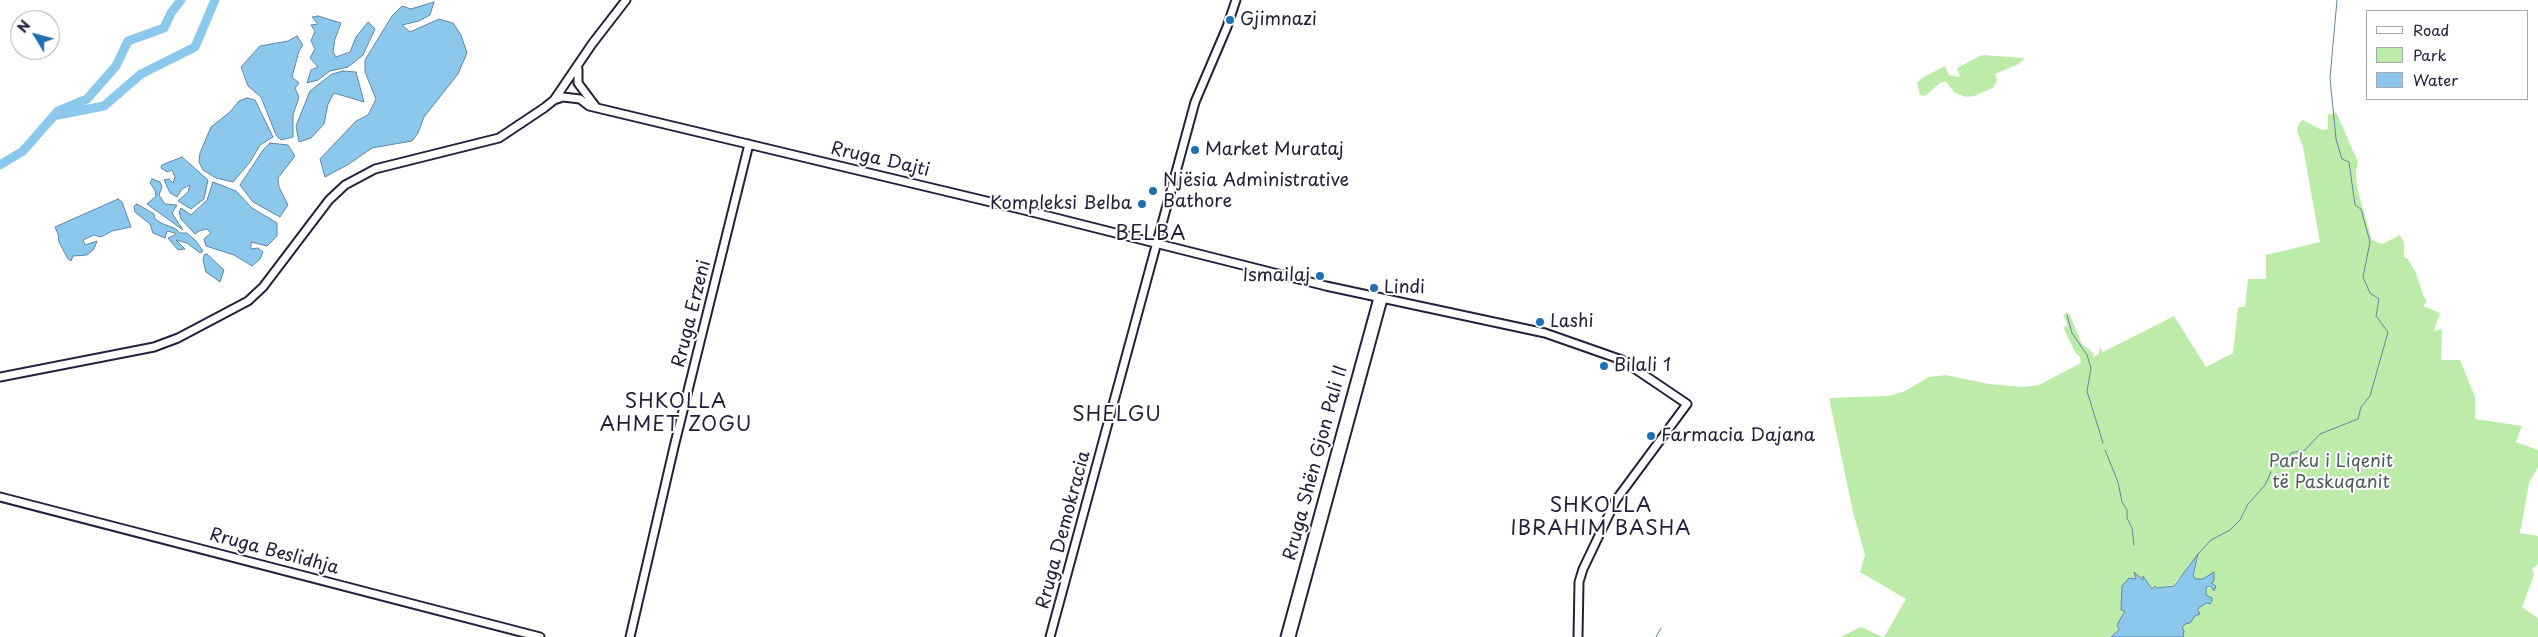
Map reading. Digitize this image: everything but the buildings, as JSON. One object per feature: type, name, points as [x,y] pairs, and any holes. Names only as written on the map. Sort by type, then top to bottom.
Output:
[{"type":"street","points":[[0,378],[130,353],[178,338],[257,294],[329,200],[345,185],[375,168],[499,138],[554,100],[579,66],[592,44],[626,0]]},
{"type":"street","name":"Rruga Demokracia","points":[[1050,637],[1195,102],[1227,27],[1236,0]]},
{"type":"street","points":[[554,100],[579,96],[579,66]]},
{"type":"street","points":[[571,98],[564,92],[566,84],[573,80],[580,85],[596,107]]},
{"type":"street","name":"Rruga Dajti","points":[[571,98],[596,107],[1157,244],[1381,298],[1560,337],[1622,360],[1687,404],[1616,500],[1583,569],[1579,582],[1578,637]]},
{"type":"street","name":"Rruga Erzeni","points":[[630,637],[674,447],[749,144]]},
{"type":"street","name":"Rruga Shën Gjon Pali II","points":[[1285,637],[1381,298]]},
{"type":"street","name":"Rruga Shën Gjon Pali II","points":[[1291,637],[1381,298]]},
{"type":"street","name":"Rruga Beslidhja","points":[[0,496],[540,637]]},
{"type":"green space","points":[[1982,55],[2025,58],[2019,64],[1995,74],[1997,80],[1993,88],[1974,96],[1966,97],[1955,93],[1946,82],[1941,82],[1925,96],[1920,95],[1917,83],[1922,78],[1945,66],[1949,75],[1960,77],[1957,68]]},
{"type":"green space","name":"Parku i Liqenit të Paskuqanit","points":[[2336,112],[2358,162],[2356,172],[2357,188],[2372,240],[2382,244],[2400,235],[2404,243],[2404,257],[2408,259],[2415,271],[2427,301],[2423,306],[2440,313],[2434,331],[2442,329],[2441,360],[2460,360],[2475,397],[2475,419],[2522,426],[2516,442],[2538,450],[2538,467],[2529,483],[2520,533],[2538,536],[2538,564],[2532,569],[2534,575],[2522,607],[2538,618],[2538,637],[2183,637],[2184,630],[2182,628],[2185,624],[2199,613],[2200,607],[2209,603],[2204,590],[2206,587],[2215,589],[2215,586],[2211,583],[2213,574],[2203,579],[2196,579],[2193,576],[2198,559],[2196,556],[2188,569],[2175,582],[2174,586],[2153,589],[2144,577],[2144,581],[2135,573],[2136,579],[2128,581],[2122,586],[2121,609],[2125,611],[2117,625],[2118,631],[2111,637],[1884,637],[1906,599],[1860,572],[1865,555],[1853,512],[1829,398],[1889,396],[1905,391],[1929,377],[1945,375],[1989,384],[2023,387],[2039,385],[2081,363],[2080,357],[2075,352],[2063,327],[2067,327],[2063,316],[2067,312],[2082,344],[2093,353],[2093,357],[2098,355],[2100,347],[2103,352],[2174,316],[2206,367],[2233,353],[2238,307],[2245,307],[2248,279],[2266,279],[2266,255],[2320,242],[2303,147],[2297,131],[2299,123],[2303,120],[2322,130],[2328,129],[2328,115]]},
{"type":"green space","points":[[1861,627],[1883,637],[1840,637]]},
{"type":"water","points":[[434,2],[430,15],[419,21],[402,25],[410,32],[439,19],[453,23],[461,35],[467,53],[458,74],[424,117],[418,133],[412,141],[372,148],[349,164],[325,177],[320,159],[356,121],[368,115],[376,99],[365,72],[365,60],[392,16],[402,6],[411,9]]},
{"type":"water","points":[[318,16],[341,23],[335,39],[333,52],[336,57],[350,52],[356,37],[368,22],[375,29],[363,55],[348,67],[330,71],[318,80],[307,83],[311,70],[318,67],[310,58],[315,49],[311,41],[315,31],[311,25],[318,24],[312,17]]},
{"type":"water","points":[[297,36],[303,45],[299,51],[292,77],[299,83],[295,88],[299,97],[293,115],[293,137],[281,140],[276,135],[261,97],[248,86],[241,67],[260,46],[288,41]]},
{"type":"water","points":[[343,71],[356,72],[364,102],[334,93],[328,104],[324,124],[311,138],[299,142],[296,126],[310,91],[332,74]]},
{"type":"water","points":[[247,98],[255,100],[273,137],[260,145],[250,162],[233,182],[216,178],[203,170],[199,162],[200,153],[211,127],[230,112],[239,101]]},
{"type":"water","points":[[270,143],[288,145],[295,156],[278,178],[279,187],[288,205],[280,217],[253,202],[240,185],[263,150]]},
{"type":"water","points":[[182,157],[208,180],[204,199],[191,209],[178,201],[188,192],[190,185],[182,189],[177,197],[170,193],[164,180],[169,179],[173,183],[175,177],[172,170],[167,172],[161,168],[162,165]]},
{"type":"water","points":[[152,179],[160,182],[162,187],[159,195],[165,204],[177,205],[172,213],[183,230],[147,204],[156,196],[155,190],[150,183]]},
{"type":"water","points":[[213,182],[236,191],[252,208],[277,223],[277,236],[267,246],[251,242],[251,249],[258,248],[263,252],[260,259],[252,266],[234,255],[206,246],[204,239],[211,233],[207,229],[195,234],[181,219],[179,212],[181,208],[191,215],[207,200]]},
{"type":"water","points":[[118,199],[122,202],[131,227],[112,231],[101,237],[94,235],[83,240],[85,245],[97,241],[94,249],[87,255],[73,256],[71,261],[68,259],[59,242],[55,227]]},
{"type":"water","points":[[137,204],[154,214],[155,219],[161,223],[176,229],[180,233],[187,233],[203,251],[200,253],[187,243],[176,240],[185,249],[178,250],[168,238],[175,235],[175,233],[167,231],[165,238],[153,233],[150,224],[135,212],[134,206]]},
{"type":"water","points":[[207,254],[224,270],[220,282],[206,272],[203,260],[204,255]]},
{"type":"water","points":[[2198,554],[2193,576],[2196,579],[2203,579],[2214,572],[2214,581],[2211,583],[2216,586],[2214,591],[2210,586],[2206,587],[2206,595],[2212,598],[2212,601],[2210,604],[2207,603],[2200,607],[2198,610],[2200,614],[2195,616],[2190,623],[2185,624],[2182,628],[2184,630],[2183,637],[2111,637],[2119,630],[2117,625],[2125,611],[2121,610],[2122,586],[2129,578],[2136,579],[2134,572],[2143,580],[2143,576],[2152,589],[2155,586],[2157,588],[2174,586]]},
{"type":"waterway","points":[[0,165],[23,151],[58,111],[87,99],[116,66],[128,41],[164,28],[171,13],[181,0]]},
{"type":"waterway","points":[[53,116],[104,106],[141,74],[195,47],[215,0]]},
{"type":"waterway","points":[[2276,465],[2285,464],[2291,453],[2305,450],[2320,434],[2358,419],[2361,407],[2370,396],[2388,332],[2376,316],[2379,299],[2370,293],[2363,277],[2370,242],[2361,209],[2355,205],[2349,162],[2342,159],[2336,139],[2330,78],[2337,0]]},
{"type":"waterway","points":[[2067,315],[2072,333],[2087,355],[2091,368],[2087,391],[2103,443]]},
{"type":"waterway","points":[[2105,450],[2118,482],[2122,502],[2127,510],[2127,518],[2132,528],[2134,545]]},
{"type":"waterway","points":[[2198,554],[2211,540],[2230,530],[2240,520],[2248,504],[2265,485],[2271,472]]},
{"type":"waterway","points":[[1656,637],[1661,628]]},
{"type":"place","name":"Gjimnazi","points":[[1230,20]]},
{"type":"place","name":"Market Murataj","points":[[1195,150]]},
{"type":"place","name":"Njësia Administrative Bathore","points":[[1153,191]]},
{"type":"place","name":"Kompleksi Belba","points":[[1142,204]]},
{"type":"place","name":"Ismailaj","points":[[1320,276]]},
{"type":"place","name":"Lindi","points":[[1374,288]]},
{"type":"place","name":"Lashi","points":[[1540,322]]},
{"type":"place","name":"Bilali 1","points":[[1604,366]]},
{"type":"place","name":"Farmacia Dajana","points":[[1651,436]]},
{"type":"district","name":"BELBA","points":[[1151,234]]},
{"type":"district","name":"SHKOLLA AHMET ZOGU","points":[[676,414]]},
{"type":"district","name":"SHELGU","points":[[1117,415]]},
{"type":"district","name":"SHKOLLA IBRAHIM BASHA","points":[[1601,518]]}]
